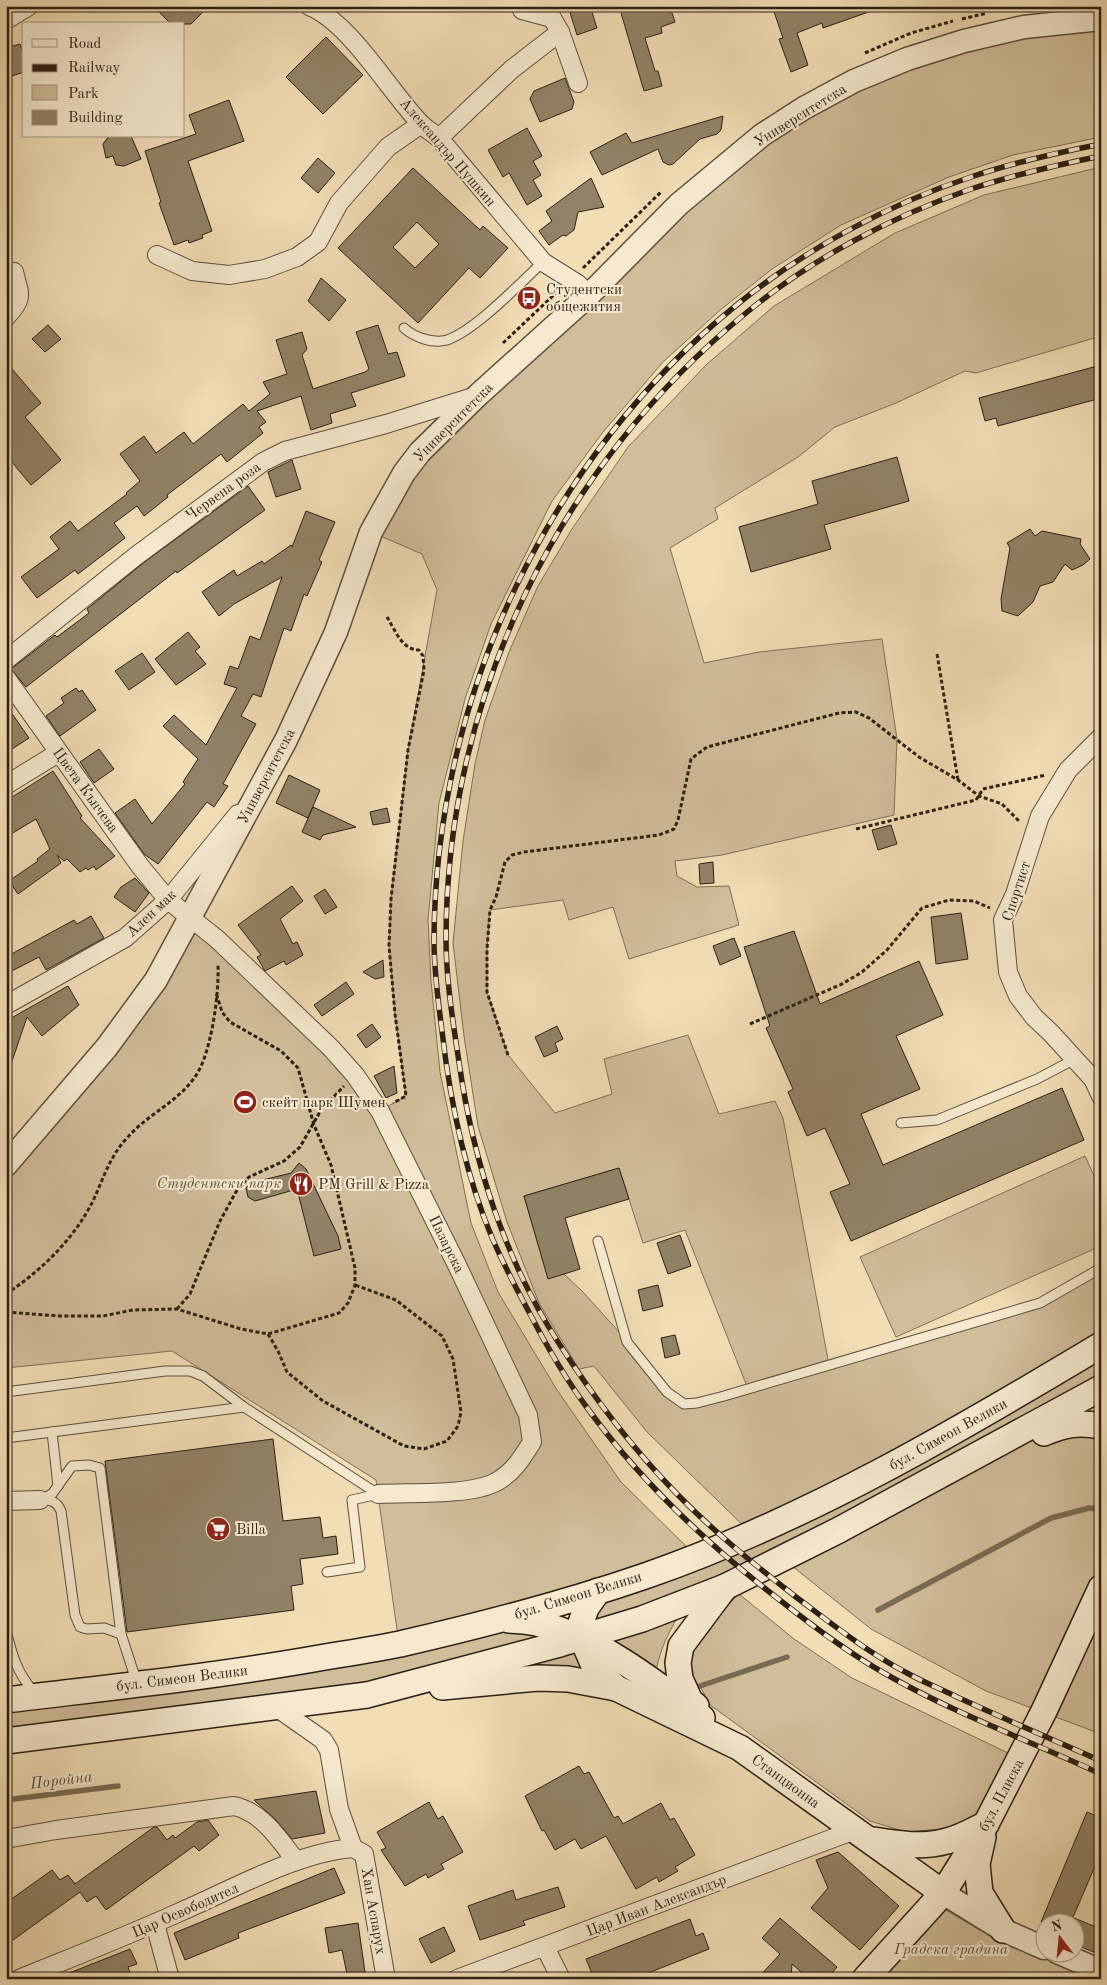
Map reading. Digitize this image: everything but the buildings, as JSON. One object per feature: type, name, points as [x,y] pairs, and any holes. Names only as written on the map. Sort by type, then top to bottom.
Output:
[{"type":"main road","name":"бул. Симеон Велики","points":[[6,1700],[268,1667],[399,1644],[598,1591],[650,1574],[752,1534],[856,1484],[1020,1394],[1101,1345]]},
{"type":"main road","points":[[367,1695],[582,1638],[642,1619],[725,1587],[938,1478],[1101,1388]]},
{"type":"main road","points":[[938,1478],[1062,1425],[1083,1423],[1101,1426]]},
{"type":"main road","points":[[725,1587],[680,1646],[678,1663],[680,1679],[690,1700],[740,1748]]},
{"type":"main road","name":"бул. Плиска","points":[[865,1979],[943,1893],[986,1824],[1044,1711],[1100,1590]]},
{"type":"main road","name":"Станционна","points":[[598,1591],[586,1608],[581,1623],[582,1638],[595,1668],[616,1688],[740,1748],[943,1893]]},
{"type":"main road","points":[[498,1619],[540,1623],[582,1638],[670,1693],[740,1748]]},
{"type":"main road","points":[[6,1741],[367,1695],[538,1678],[568,1679],[616,1688]]},
{"type":"main road","points":[[862,1835],[908,1845],[930,1844],[949,1841],[986,1824]]},
{"type":"main road","points":[[986,1824],[977,1864],[980,1892],[1003,1930]]},
{"type":"street","points":[[6,20],[29,6]]},
{"type":"street","name":"Александър Пушкин","points":[[309,6],[320,11],[347,36],[421,124],[439,138],[543,262],[578,284],[590,295]]},
{"type":"street","points":[[520,6],[522,10],[552,18],[560,32],[578,83]]},
{"type":"street","name":"Университетска","points":[[6,1165],[107,1047],[156,980],[286,740],[336,632],[371,532],[404,473],[420,452],[478,395],[590,295],[679,204],[762,135],[804,108],[854,81],[907,59],[964,41],[1024,27],[1101,19]]},
{"type":"street","points":[[439,138],[512,69],[560,32]]},
{"type":"street","points":[[157,255],[192,271],[230,275],[265,269],[297,257],[318,242],[339,203],[388,147],[421,124]]},
{"type":"street","points":[[6,317],[18,304],[19,292],[14,272]]},
{"type":"street","name":"Червена роза","points":[[6,660],[136,556],[263,462],[285,451],[386,424],[478,395]]},
{"type":"street","name":"Цвета Кънчева","points":[[6,678],[140,866],[168,900],[191,917]]},
{"type":"street","name":"Спортист","points":[[1101,737],[1068,770],[1040,816],[1015,894],[1004,920],[1008,972],[1018,996],[1034,1017],[1093,1080],[1101,1096]]},
{"type":"street","points":[[6,785],[58,753]]},
{"type":"street","name":"Ален мак","points":[[6,1004],[125,938],[168,900],[263,784]]},
{"type":"street","name":"Пазарска","points":[[191,917],[218,939],[331,1048],[355,1075],[380,1111],[456,1263],[528,1414],[532,1442],[515,1467],[495,1482],[467,1490],[378,1494]]},
{"type":"street","points":[[6,1500],[40,1500]]},
{"type":"street","points":[[276,1707],[323,1740],[329,1750],[339,1809],[353,1848]]},
{"type":"street","points":[[6,1839],[56,1830],[234,1806],[246,1808],[259,1818],[275,1833],[296,1860]]},
{"type":"street","name":"Цар Иван Александър","points":[[456,1979],[862,1835]]},
{"type":"street","name":"Цар Освободител","points":[[19,1979],[155,1924],[296,1860],[353,1848]]},
{"type":"street","name":"Хан Аспарух","points":[[353,1848],[364,1854],[386,1979]]},
{"type":"street","name":"Станционна","points":[[943,1893],[1003,1930],[1034,1944]]},
{"type":"street","points":[[155,1924],[170,1979]]},
{"type":"street","points":[[545,1946],[561,1979]]},
{"type":"street","points":[[1081,1962],[1101,1970]]},
{"type":"lane","points":[[404,328],[414,336],[429,339],[444,340],[462,334],[543,262]]},
{"type":"lane","points":[[901,1123],[937,1120],[1037,1079],[1075,1059]]},
{"type":"lane","points":[[598,1241],[627,1342],[667,1392],[684,1404],[697,1403],[732,1394],[1040,1303],[1101,1268]]},
{"type":"lane","points":[[6,1392],[165,1371],[190,1371],[203,1376],[244,1407],[378,1494]]},
{"type":"lane","points":[[6,1438],[244,1407]]},
{"type":"lane","points":[[52,1432],[58,1486]]},
{"type":"lane","points":[[40,1500],[52,1494],[72,1466],[89,1465],[100,1468],[121,1634],[137,1684]]},
{"type":"lane","points":[[327,1572],[360,1567],[352,1500],[378,1494]]},
{"type":"lane","points":[[40,1500],[51,1500],[58,1504],[61,1511],[75,1615],[80,1627],[86,1629],[104,1628],[121,1634]]},
{"type":"lane","points":[[6,1630],[8,1651],[23,1680],[38,1696]]},
{"type":"path","points":[[380,1111],[406,1096],[395,1014],[389,946],[390,899],[408,750],[424,670],[424,656],[419,650],[412,650],[404,645],[387,617]]},
{"type":"path","points":[[936,654],[958,780]]},
{"type":"path","points":[[508,1055],[487,992],[487,949],[490,910],[496,897],[505,862],[512,855],[524,852],[659,835],[674,829],[678,820],[690,759],[706,747],[839,713],[856,712],[869,718],[919,757],[958,780],[979,796],[1002,804],[1034,838]]},
{"type":"path","points":[[856,829],[976,800],[983,789],[1068,770]]},
{"type":"path","points":[[750,1024],[842,984],[862,972],[888,950],[922,908],[928,905],[949,900],[974,901],[990,909],[1004,920]]},
{"type":"path","points":[[6,1294],[29,1278],[52,1258],[79,1224],[93,1200],[112,1158],[127,1137],[188,1088],[201,1065],[206,1049],[216,993],[218,939]]},
{"type":"path","points":[[6,1312],[60,1316],[103,1316],[133,1310],[177,1309],[241,1329],[268,1334],[308,1324],[339,1313],[348,1303],[355,1284],[355,1268],[331,1165],[314,1125],[298,1068],[280,1051],[230,1022],[222,1012],[216,993]]},
{"type":"path","points":[[177,1309],[190,1294],[220,1221],[237,1190],[249,1177],[284,1161],[300,1147],[322,1110],[355,1075]]},
{"type":"path","points":[[268,1334],[287,1372],[323,1401],[404,1446],[424,1449],[447,1441],[458,1426],[461,1412],[453,1358],[442,1336],[396,1300],[355,1284]]},
{"type":"green space","name":"Студентски парк","points":[[1101,19],[1101,137],[1013,155],[949,177],[841,225],[772,269],[719,311],[663,362],[603,432],[552,501],[491,624],[465,699],[439,803],[428,920],[431,981],[440,1072],[471,1223],[498,1292],[557,1390],[621,1482],[696,1556],[1101,1354],[1101,1374],[1064,1397],[725,1578],[590,1628],[593,1606],[399,1644],[376,1480],[172,1351],[6,1368],[6,1165],[191,917],[218,939],[380,1111],[406,1096],[395,1014],[389,946],[391,899],[408,750],[437,590],[422,554],[371,532],[404,473],[762,135],[907,59]]},
{"type":"green space","points":[[1101,167],[1101,336],[976,373],[965,371],[896,403],[835,427],[798,457],[715,508],[718,519],[670,548],[704,663],[759,652],[882,639],[897,739],[894,815],[722,855],[675,861],[677,876],[697,887],[729,886],[739,925],[629,959],[613,907],[569,920],[563,900],[490,910],[487,949],[487,992],[508,1055],[555,1113],[612,1094],[604,1059],[688,1035],[719,1114],[775,1101],[783,1118],[829,1365],[1040,1303],[1101,1268],[1101,1345],[752,1534],[647,1432],[594,1366],[579,1369],[539,1303],[507,1222],[478,1126],[464,1036],[453,943],[463,841],[475,764],[485,720],[509,652],[538,586],[572,529],[628,447],[706,365],[774,306],[895,233],[984,195]],"holes":[[[619,1168],[643,1243],[685,1230],[748,1389],[684,1404],[582,1291],[564,1274],[548,1278],[524,1196]]]},
{"type":"green space","points":[[1085,1156],[1101,1191],[1101,1246],[896,1337],[860,1257]]},
{"type":"green space","points":[[1063,1425],[1101,1426],[1101,1734],[986,1691],[871,1629],[782,1558]]},
{"type":"green space","points":[[739,1594],[794,1639],[852,1678],[1008,1753],[979,1815],[953,1828],[906,1832],[870,1821],[710,1705],[700,1686],[688,1673],[694,1638]]},
{"type":"green space","points":[[676,1620],[662,1648],[655,1677],[606,1644]]},
{"type":"green space","points":[[519,1626],[553,1637],[368,1689],[6,1735],[6,1708]]},
{"type":"green space","points":[[578,1648],[593,1678],[485,1674]]},
{"type":"green space","name":"Градска градина","points":[[946,1910],[978,1929],[1034,1953],[1034,1962],[1057,1962],[1097,1979],[883,1979]]},
{"type":"waterway","points":[[878,1610],[1051,1518],[1089,1508],[1101,1509]]},
{"type":"waterway","points":[[700,1686],[787,1657]]},
{"type":"waterway","name":"Поройна","points":[[6,1800],[118,1786]]},
{"type":"railway","points":[[1101,144],[1017,163],[984,173],[907,201],[848,230],[792,264],[739,303],[671,364],[611,433],[559,507],[516,587],[481,672],[455,759],[440,849],[434,940],[438,997],[449,1084],[460,1137],[483,1215],[506,1267],[549,1349],[580,1397],[609,1436],[654,1488],[702,1535],[754,1580],[844,1648],[884,1673],[937,1701],[1101,1774]]},
{"type":"railway","points":[[1101,156],[1003,179],[971,189],[882,226],[825,257],[771,293],[746,313],[679,374],[620,441],[569,514],[526,593],[492,675],[467,761],[451,849],[446,939],[450,1001],[465,1099],[473,1136],[494,1209],[523,1279],[540,1313],[573,1365],[615,1423],[661,1477],[705,1522],[765,1573],[850,1637],[892,1665],[919,1679],[1101,1761]]},
{"type":"place","name":"Студентски общежития","points":[[529,298]]},
{"type":"place","name":"скейт парк Шумен","points":[[245,1102]]},
{"type":"place","name":"PM Grill & Pizza","points":[[301,1184]]},
{"type":"place","name":"Billa","points":[[218,1529]]}]
